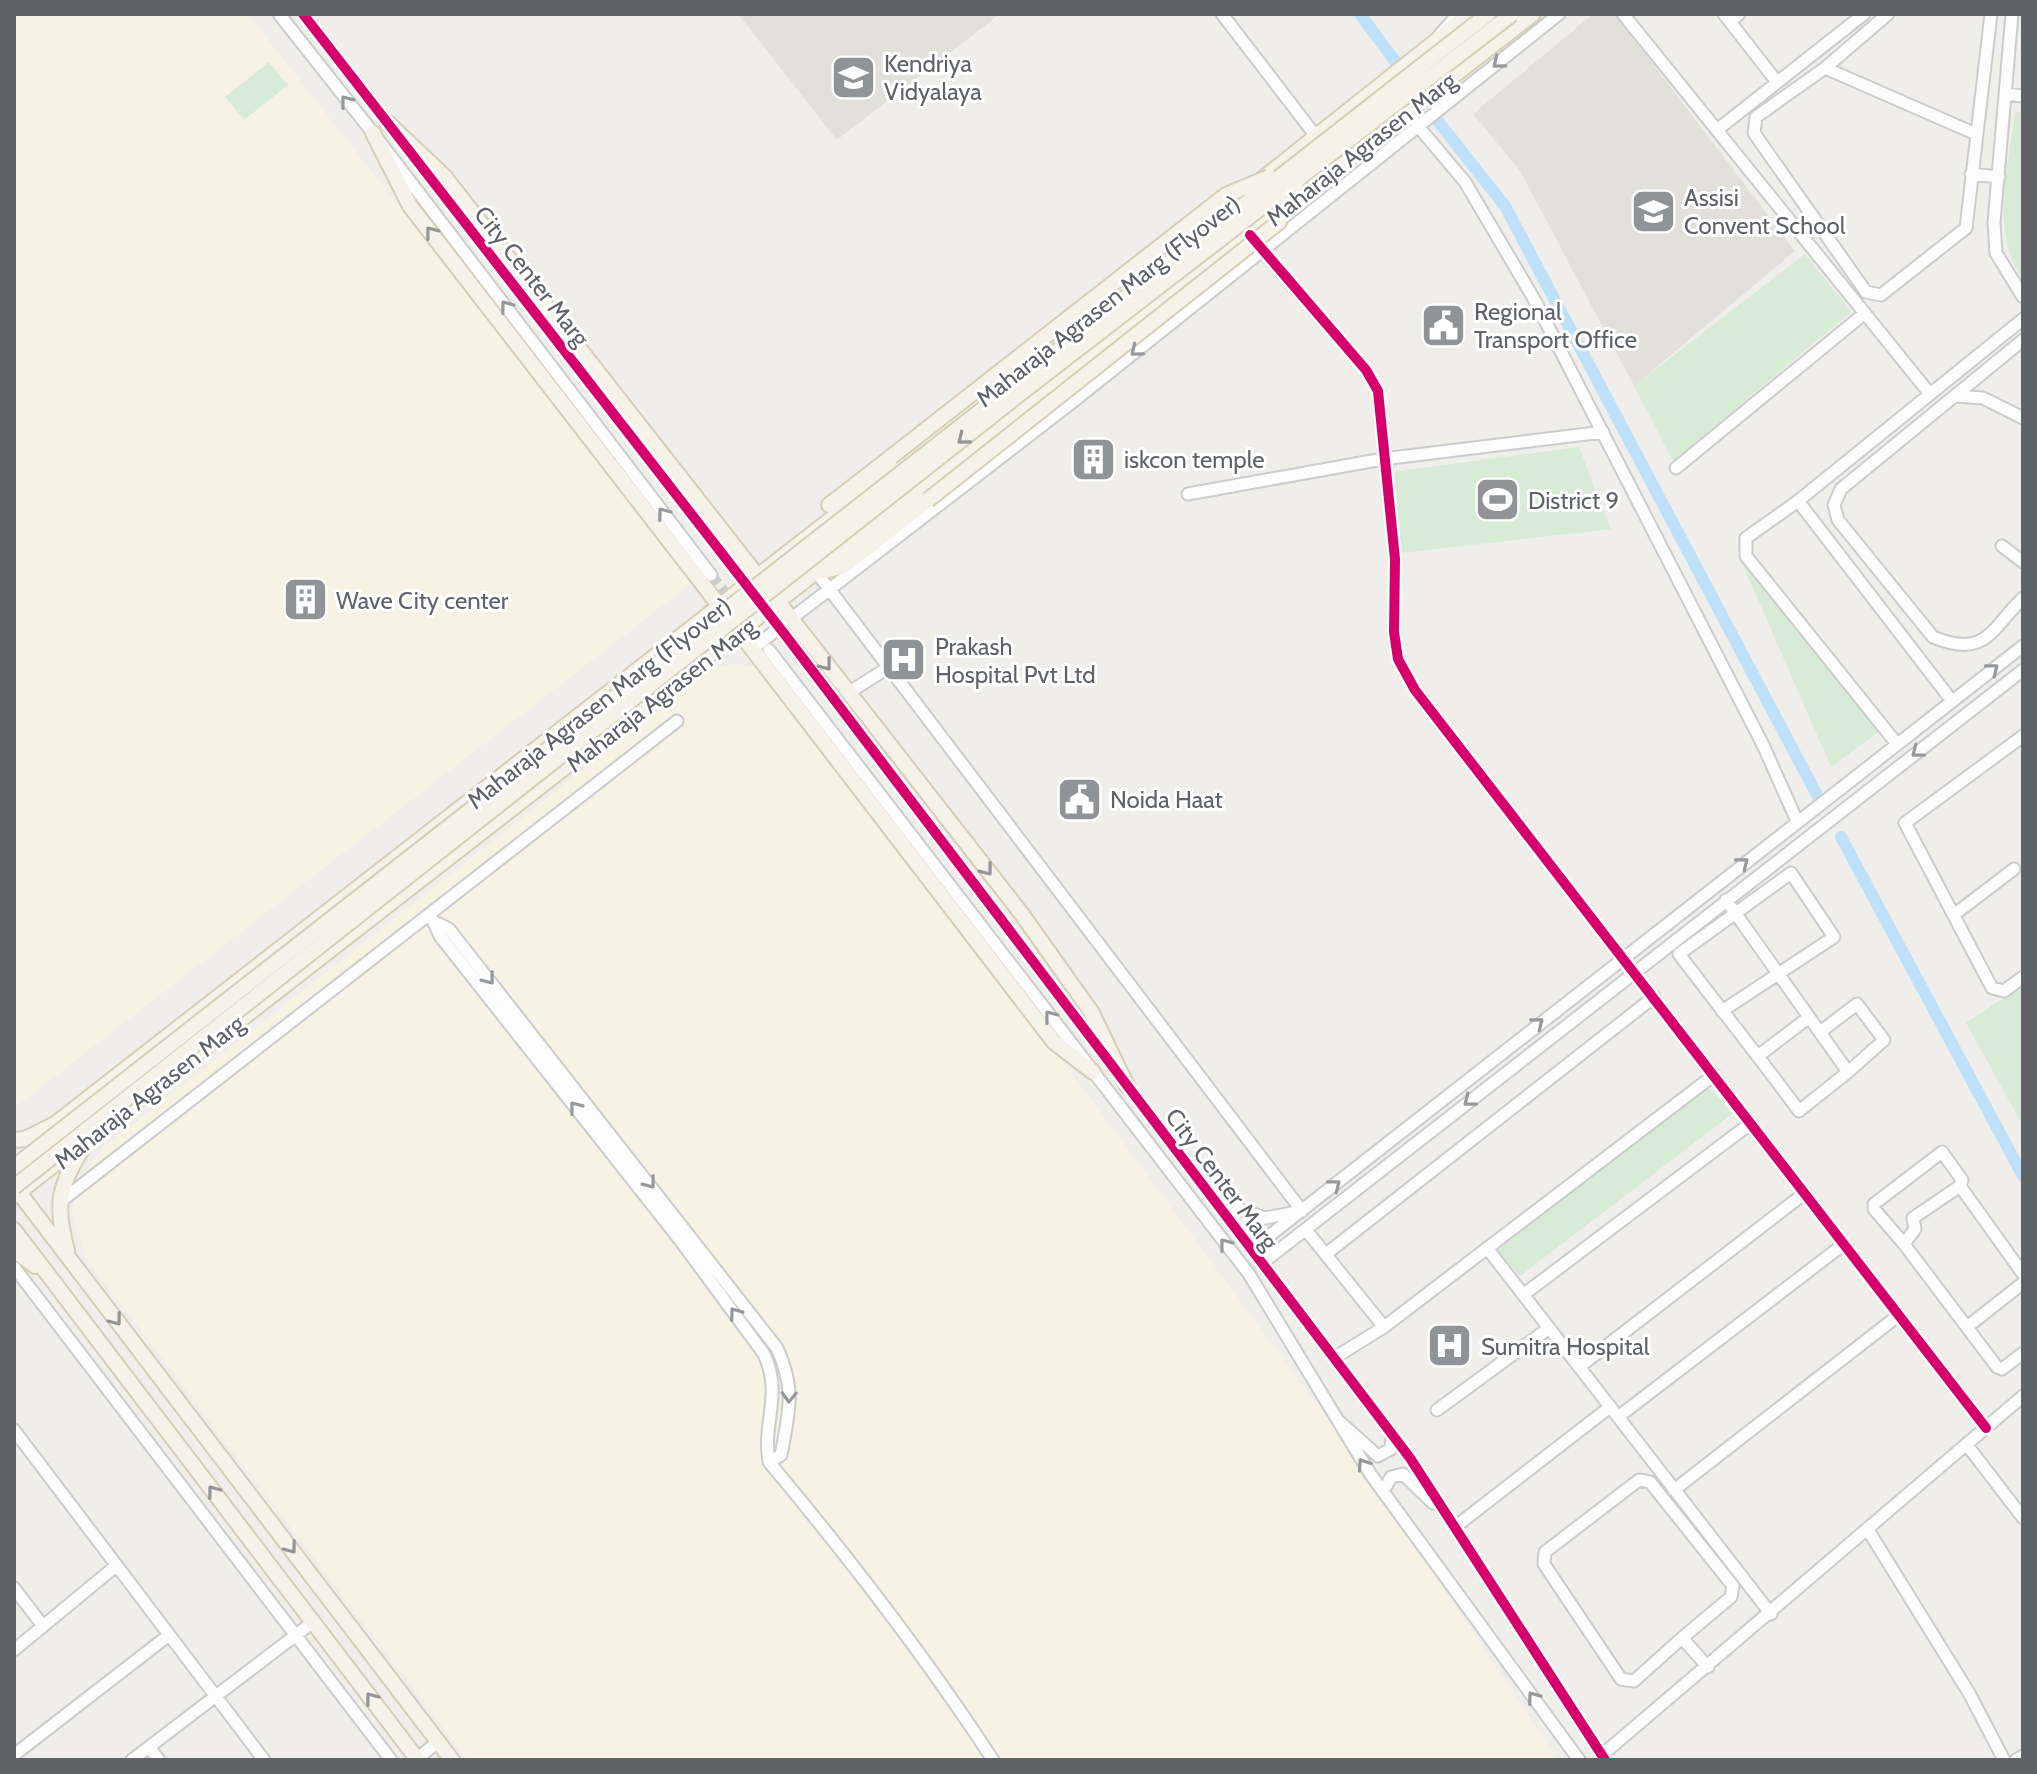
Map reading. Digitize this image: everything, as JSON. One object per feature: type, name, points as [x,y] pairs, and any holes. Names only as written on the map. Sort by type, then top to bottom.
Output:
[{"type":"main road","name":"Maharaja Agrasen Marg","points":[[35,1134],[55,1124],[1470,14]]},
{"type":"main road","name":"Maharaja Agrasen Marg (Flyover)","points":[[18,1193],[1294,174],[1488,14]]},
{"type":"main road","name":"Maharaja Agrasen Marg (Flyover)","points":[[14,1167],[1294,174],[1512,14]]},
{"type":"main road","name":"Maharaja Agrasen Marg","points":[[18,1193],[1533,14]]},
{"type":"main road","points":[[387,122],[444,176],[756,574]]},
{"type":"main road","points":[[373,133],[410,206],[718,604]]},
{"type":"main road","points":[[798,542],[818,514],[1226,195],[1294,174]]},
{"type":"main road","points":[[817,573],[844,566],[1279,222],[1294,174]]},
{"type":"main road","points":[[918,449],[943,475]]},
{"type":"main road","points":[[779,603],[1056,963],[1092,1013],[1127,1086]]},
{"type":"main road","points":[[740,633],[1054,1042],[1093,1072]]},
{"type":"main road","points":[[447,816],[471,842]]},
{"type":"main road","points":[[14,1140],[35,1134]]},
{"type":"main road","points":[[14,1150],[35,1134]]},
{"type":"main road","points":[[69,1258],[58,1217],[62,1181],[88,1139]]},
{"type":"main road","points":[[14,1214],[18,1193]]},
{"type":"main road","points":[[18,1193],[452,1760]]},
{"type":"main road","points":[[14,1230],[417,1760]]},
{"type":"main road","points":[[14,1250],[48,1275]]},
{"type":"street","name":"City Center Marg","points":[[279,14],[711,575]]},
{"type":"street","name":"City Center Marg","points":[[303,14],[729,562]]},
{"type":"street","points":[[1222,14],[1315,135]]},
{"type":"street","points":[[1437,40],[1448,22],[1458,14]]},
{"type":"street","points":[[752,649],[1559,14]]},
{"type":"street","points":[[1717,130],[1864,14]]},
{"type":"street","points":[[1888,14],[1825,68],[1756,117],[1754,133],[1866,292],[1881,295],[1961,234],[1968,219],[1991,14]]},
{"type":"street","points":[[2012,14],[1994,222],[1996,253],[2023,297]]},
{"type":"street","points":[[1628,15],[1930,394]]},
{"type":"street","points":[[1731,17],[1777,82]]},
{"type":"street","points":[[1825,68],[1976,134]]},
{"type":"street","points":[[2006,94],[2023,96]]},
{"type":"street","points":[[1408,112],[1417,127],[1450,162],[1494,228],[1603,432],[1763,745],[1797,821]]},
{"type":"street","points":[[1971,174],[1999,177]]},
{"type":"street","points":[[1250,235],[1366,370],[1378,391],[1383,414],[1383,459],[1394,547],[1394,632],[1398,659],[1415,690],[1986,1428]]},
{"type":"street","points":[[1676,468],[1865,313]]},
{"type":"street","points":[[1897,744],[1746,556],[1746,538],[1798,501],[2023,319]]},
{"type":"street","points":[[2023,340],[1841,489],[1834,505],[1838,520],[1933,637],[1953,646],[1978,643],[1994,634],[2023,598]]},
{"type":"street","points":[[1956,397],[1983,398],[2023,418]]},
{"type":"street","points":[[1188,494],[1383,459],[1603,432]]},
{"type":"street","points":[[1798,501],[1952,701]]},
{"type":"street","points":[[2002,546],[2023,562]]},
{"type":"street","points":[[817,573],[1302,1211]]},
{"type":"street","name":"City Center Marg","points":[[786,636],[1392,1434],[1604,1758]]},
{"type":"street","name":"City Center Marg","points":[[769,650],[1249,1274],[1383,1492],[1579,1760]]},
{"type":"street","points":[[1251,1250],[1621,957],[1952,701],[2021,653]]},
{"type":"street","points":[[848,693],[889,667]]},
{"type":"street","points":[[1261,1264],[2023,670]]},
{"type":"street","points":[[60,1202],[434,919],[677,721]]},
{"type":"street","points":[[2023,736],[1905,823],[1992,988],[2004,991],[2023,977]]},
{"type":"street","points":[[1955,914],[2014,869]]},
{"type":"street","points":[[1722,1011],[1834,937],[1791,873],[1679,954],[1722,1011],[1758,1056],[1799,1111],[1884,1040],[1857,1004],[1820,1032]]},
{"type":"street","points":[[1726,900],[1848,1072]]},
{"type":"street","points":[[434,919],[449,929],[777,1348],[787,1371],[792,1395],[781,1455],[769,1462]]},
{"type":"street","points":[[434,919],[440,936],[680,1240],[764,1354],[772,1371],[775,1398],[766,1444],[769,1462],[864,1574],[932,1666],[993,1760]]},
{"type":"street","points":[[1675,939],[1684,951]]},
{"type":"street","points":[[1326,1254],[1654,997]]},
{"type":"street","points":[[1758,1056],[1808,1018]]},
{"type":"street","points":[[1334,1358],[1384,1327],[1714,1075]]},
{"type":"street","points":[[1523,1295],[1751,1123]]},
{"type":"street","points":[[1904,1244],[1915,1229],[1909,1214],[1960,1186],[1962,1180],[1942,1152],[1874,1204],[1874,1209],[2002,1369],[2023,1353]]},
{"type":"street","points":[[1960,1186],[2023,1274]]},
{"type":"street","points":[[1579,1367],[1805,1193]]},
{"type":"street","points":[[1213,1199],[1238,1212],[1265,1218],[1302,1211]]},
{"type":"street","points":[[1306,1230],[1384,1327]]},
{"type":"street","points":[[1455,1527],[1844,1244]]},
{"type":"street","points":[[1487,1248],[1771,1614]]},
{"type":"street","points":[[14,1267],[391,1760]]},
{"type":"street","points":[[1967,1327],[2023,1283]]},
{"type":"street","points":[[1674,1490],[1899,1315]]},
{"type":"street","points":[[1437,1410],[1549,1328]]},
{"type":"street","points":[[1604,1758],[2023,1396]]},
{"type":"street","points":[[1336,1419],[1378,1456],[1391,1449],[1392,1434]]},
{"type":"street","points":[[14,1430],[264,1760]]},
{"type":"street","points":[[1967,1445],[2023,1518]]},
{"type":"street","points":[[1383,1492],[1391,1477],[1403,1474],[1444,1510]]},
{"type":"street","points":[[1639,1480],[1650,1482],[1733,1586],[1731,1597],[1682,1638],[1634,1681],[1621,1679],[1544,1564],[1545,1552],[1639,1480]]},
{"type":"street","points":[[1868,1530],[1969,1693],[2004,1760]]},
{"type":"street","points":[[14,1650],[116,1566]]},
{"type":"street","points":[[14,1588],[43,1626]]},
{"type":"street","points":[[132,1760],[313,1622]]},
{"type":"street","points":[[14,1755],[169,1635]]},
{"type":"street","points":[[1682,1638],[1708,1667]]},
{"type":"street","points":[[417,1760],[438,1742]]},
{"type":"street","points":[[149,1747],[159,1760]]},
{"type":"street","points":[[2016,1760],[2023,1756]]},
{"type":"shaded area","points":[[14,14],[248,14],[693,582],[14,1108]]},
{"type":"shaded area","name":"Kendriya Vidyalaya","points":[[738,14],[1000,14],[837,140]]},
{"type":"shaded area","name":"Assisi Convent School","points":[[1593,14],[1615,14],[1795,251],[1634,386],[1520,171],[1473,114]]},
{"type":"shaded area","points":[[731,664],[753,666],[781,680],[1357,1459],[1558,1760],[468,1760],[86,1258],[72,1213],[77,1182],[105,1146],[710,670]]},
{"type":"green space","points":[[269,62],[288,85],[244,120],[225,97]]},
{"type":"green space","points":[[2015,111],[2023,113],[2023,280],[2013,261],[2004,220],[2006,176]]},
{"type":"green space","points":[[1805,254],[1851,312],[1673,461],[1634,386]]},
{"type":"green space","name":"District 9","points":[[1579,447],[1611,529],[1402,553],[1391,472]]},
{"type":"green space","points":[[1739,556],[1880,731],[1831,767]]},
{"type":"green space","points":[[2023,985],[2023,1126],[1966,1023]]},
{"type":"green space","points":[[1707,1085],[1732,1114],[1520,1276],[1497,1250]]},
{"type":"waterway","points":[[1360,14],[1406,76]]},
{"type":"waterway","points":[[1437,120],[1505,206],[1817,795]]},
{"type":"waterway","points":[[1841,837],[2023,1176]]},
{"type":"tunnel","points":[[729,562],[750,590]]},
{"type":"tunnel","points":[[711,575],[732,602]]},
{"type":"cycle path","points":[[303,14],[786,636],[1410,1458],[1605,1760]]},
{"type":"cycle path","points":[[1250,235],[1366,370],[1378,391],[1395,559],[1394,632],[1398,659],[1415,690],[1986,1428]]},
{"type":"place","name":"Kendriya Vidyalaya","points":[[853,77]]},
{"type":"place","name":"Assisi Convent School","points":[[1653,211]]},
{"type":"place","name":"Regional Transport Office","points":[[1443,325]]},
{"type":"place","name":"iskcon temple","points":[[1093,459]]},
{"type":"place","name":"District 9","points":[[1497,500]]},
{"type":"place","name":"Wave City center","points":[[305,600]]},
{"type":"place","name":"Prakash Hospital Pvt Ltd","points":[[904,660]]},
{"type":"place","name":"Noida Haat","points":[[1079,799]]},
{"type":"place","name":"Sumitra Hospital","points":[[1450,1346]]}]
